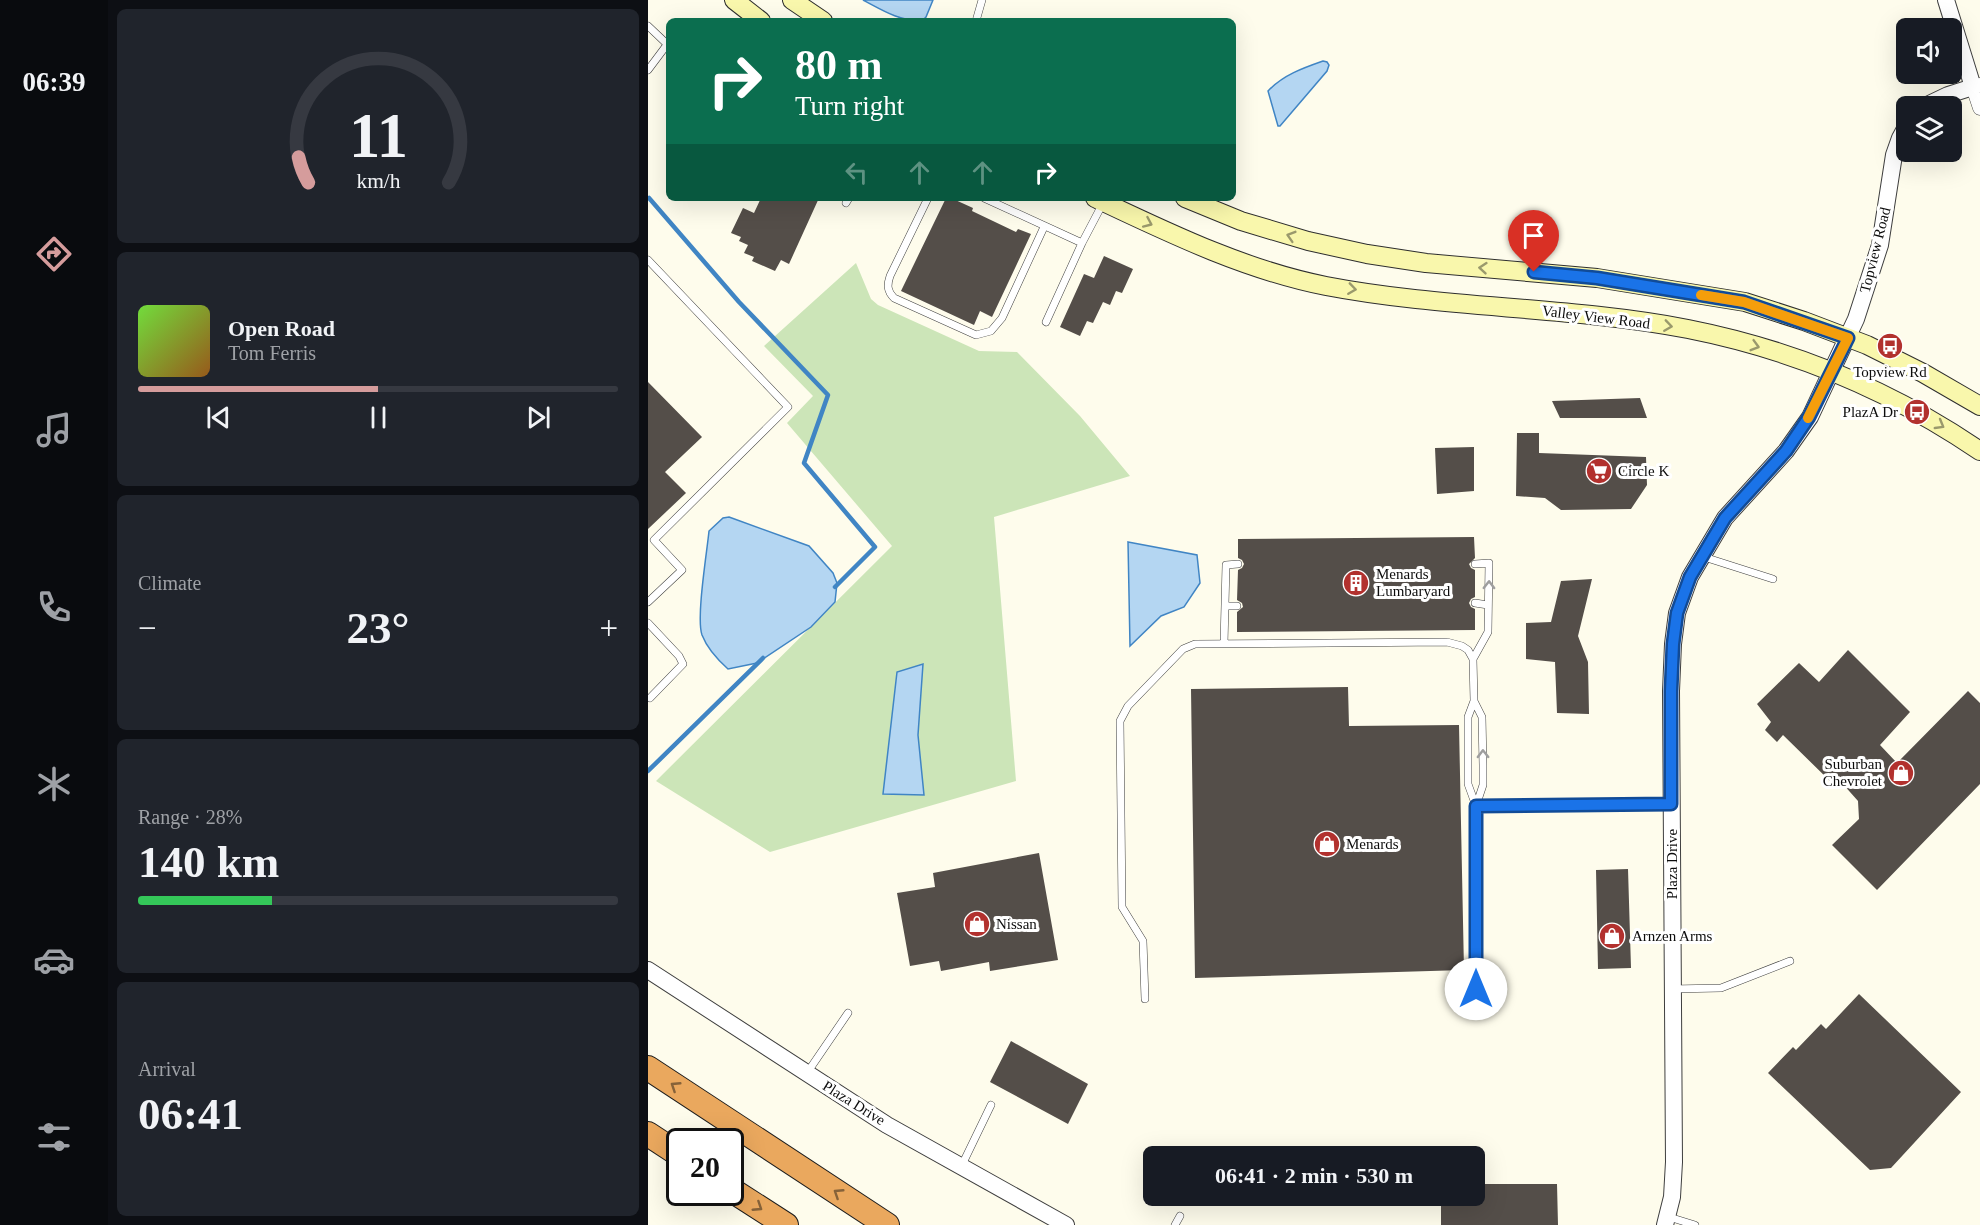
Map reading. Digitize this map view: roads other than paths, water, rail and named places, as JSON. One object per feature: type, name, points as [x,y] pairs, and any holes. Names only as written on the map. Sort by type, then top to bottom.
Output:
[{"type":"highway","points":[[648,1068],[887,1225]]},
{"type":"highway","points":[[648,1134],[666,1146]]},
{"type":"highway","points":[[744,1198],[786,1225]]},
{"type":"main road","points":[[734,0],[757,18]]},
{"type":"main road","points":[[792,0],[819,18]]},
{"type":"main road","name":"Valley View Road","points":[[1101,201],[1208,249],[1253,266],[1325,285],[1413,298],[1634,321],[1689,329],[1748,344],[1832,370],[1888,395],[1946,428],[1980,451]]},
{"type":"main road","points":[[1192,201],[1241,221],[1308,241],[1367,254],[1426,263],[1597,278],[1744,302],[1848,338],[1923,373],[1980,406]]},
{"type":"street","points":[[1946,0],[1976,86],[1980,108]]},
{"type":"street","points":[[1946,96],[1976,86]]},
{"type":"street","name":"Topview Road","points":[[1832,370],[1848,338],[1880,245],[1896,150]]},
{"type":"street","name":"Plaza Drive","points":[[1666,1221],[1672,1197],[1674,1162],[1671,691],[1677,613],[1690,577],[1725,518],[1786,451],[1809,417],[1832,370]]},
{"type":"street","name":"Plaza Drive","points":[[648,970],[887,1125],[1066,1225]]},
{"type":"lane","points":[[977,18],[981,0]]},
{"type":"lane","points":[[648,26],[666,41]]},
{"type":"lane","points":[[648,69],[666,46]]},
{"type":"lane","points":[[927,201],[890,276],[888,283],[890,294],[894,298],[976,335],[991,331],[1002,318],[1044,227]]},
{"type":"lane","points":[[990,201],[1082,243]]},
{"type":"lane","points":[[1046,322],[1099,201]]},
{"type":"lane","points":[[648,260],[788,407],[648,546]]},
{"type":"lane","points":[[648,602],[682,570],[654,540]]},
{"type":"lane","points":[[1702,556],[1773,579]]},
{"type":"lane","points":[[1473,659],[1488,632],[1489,563],[1475,564]]},
{"type":"lane","points":[[1224,644],[1227,565],[1238,564]]},
{"type":"lane","points":[[1475,603],[1488,605]]},
{"type":"lane","points":[[1225,606],[1237,606]]},
{"type":"lane","points":[[648,623],[679,656],[682,664],[649,698]]},
{"type":"lane","points":[[1145,999],[1143,941],[1122,908],[1120,720],[1128,706],[1184,649],[1195,644],[1447,642],[1468,650],[1473,659],[1474,701],[1468,717],[1468,778],[1476,806],[1476,989]]},
{"type":"lane","points":[[1474,701],[1482,717],[1483,765],[1483,785],[1476,806]]},
{"type":"lane","points":[[1476,806],[1671,804]]},
{"type":"lane","points":[[1672,989],[1721,988],[1790,961]]},
{"type":"lane","points":[[806,1073],[848,1014]]},
{"type":"lane","points":[[961,1167],[991,1105]]},
{"type":"lane","points":[[1175,1225],[1179,1216]]},
{"type":"lane","points":[[1666,1221],[1695,1225]]},
{"type":"water","points":[[863,0],[933,0],[925,18],[902,18]]},
{"type":"water","points":[[1323,61],[1329,65],[1327,71],[1278,126],[1268,91],[1287,76]]},
{"type":"water","points":[[729,517],[809,546],[833,573],[837,583],[835,602],[811,627],[757,663],[728,669],[713,654],[704,640],[700,627],[700,615],[709,531],[723,518]]},
{"type":"water","points":[[1128,542],[1197,555],[1200,583],[1184,607],[1161,616],[1130,646]]},
{"type":"water","points":[[923,664],[918,735],[924,795],[883,794],[897,672]]},
{"type":"waterway","points":[[649,198],[739,302],[828,395],[804,463],[875,547],[835,587]]},
{"type":"waterway","points":[[648,771],[763,658]]},
{"type":"place","name":"Topview Rd","points":[[1890,346]]},
{"type":"place","name":"PlazA Dr","points":[[1917,412]]},
{"type":"place","name":"Circle K","points":[[1599,471]]},
{"type":"place","name":"Menards Lumbaryard","points":[[1356,583]]},
{"type":"place","name":"Suburban Chevrolet","points":[[1901,773]]},
{"type":"place","name":"Menards","points":[[1327,844]]},
{"type":"place","name":"Nissan","points":[[977,924]]},
{"type":"place","name":"Arnzen Arms","points":[[1612,936]]}]
